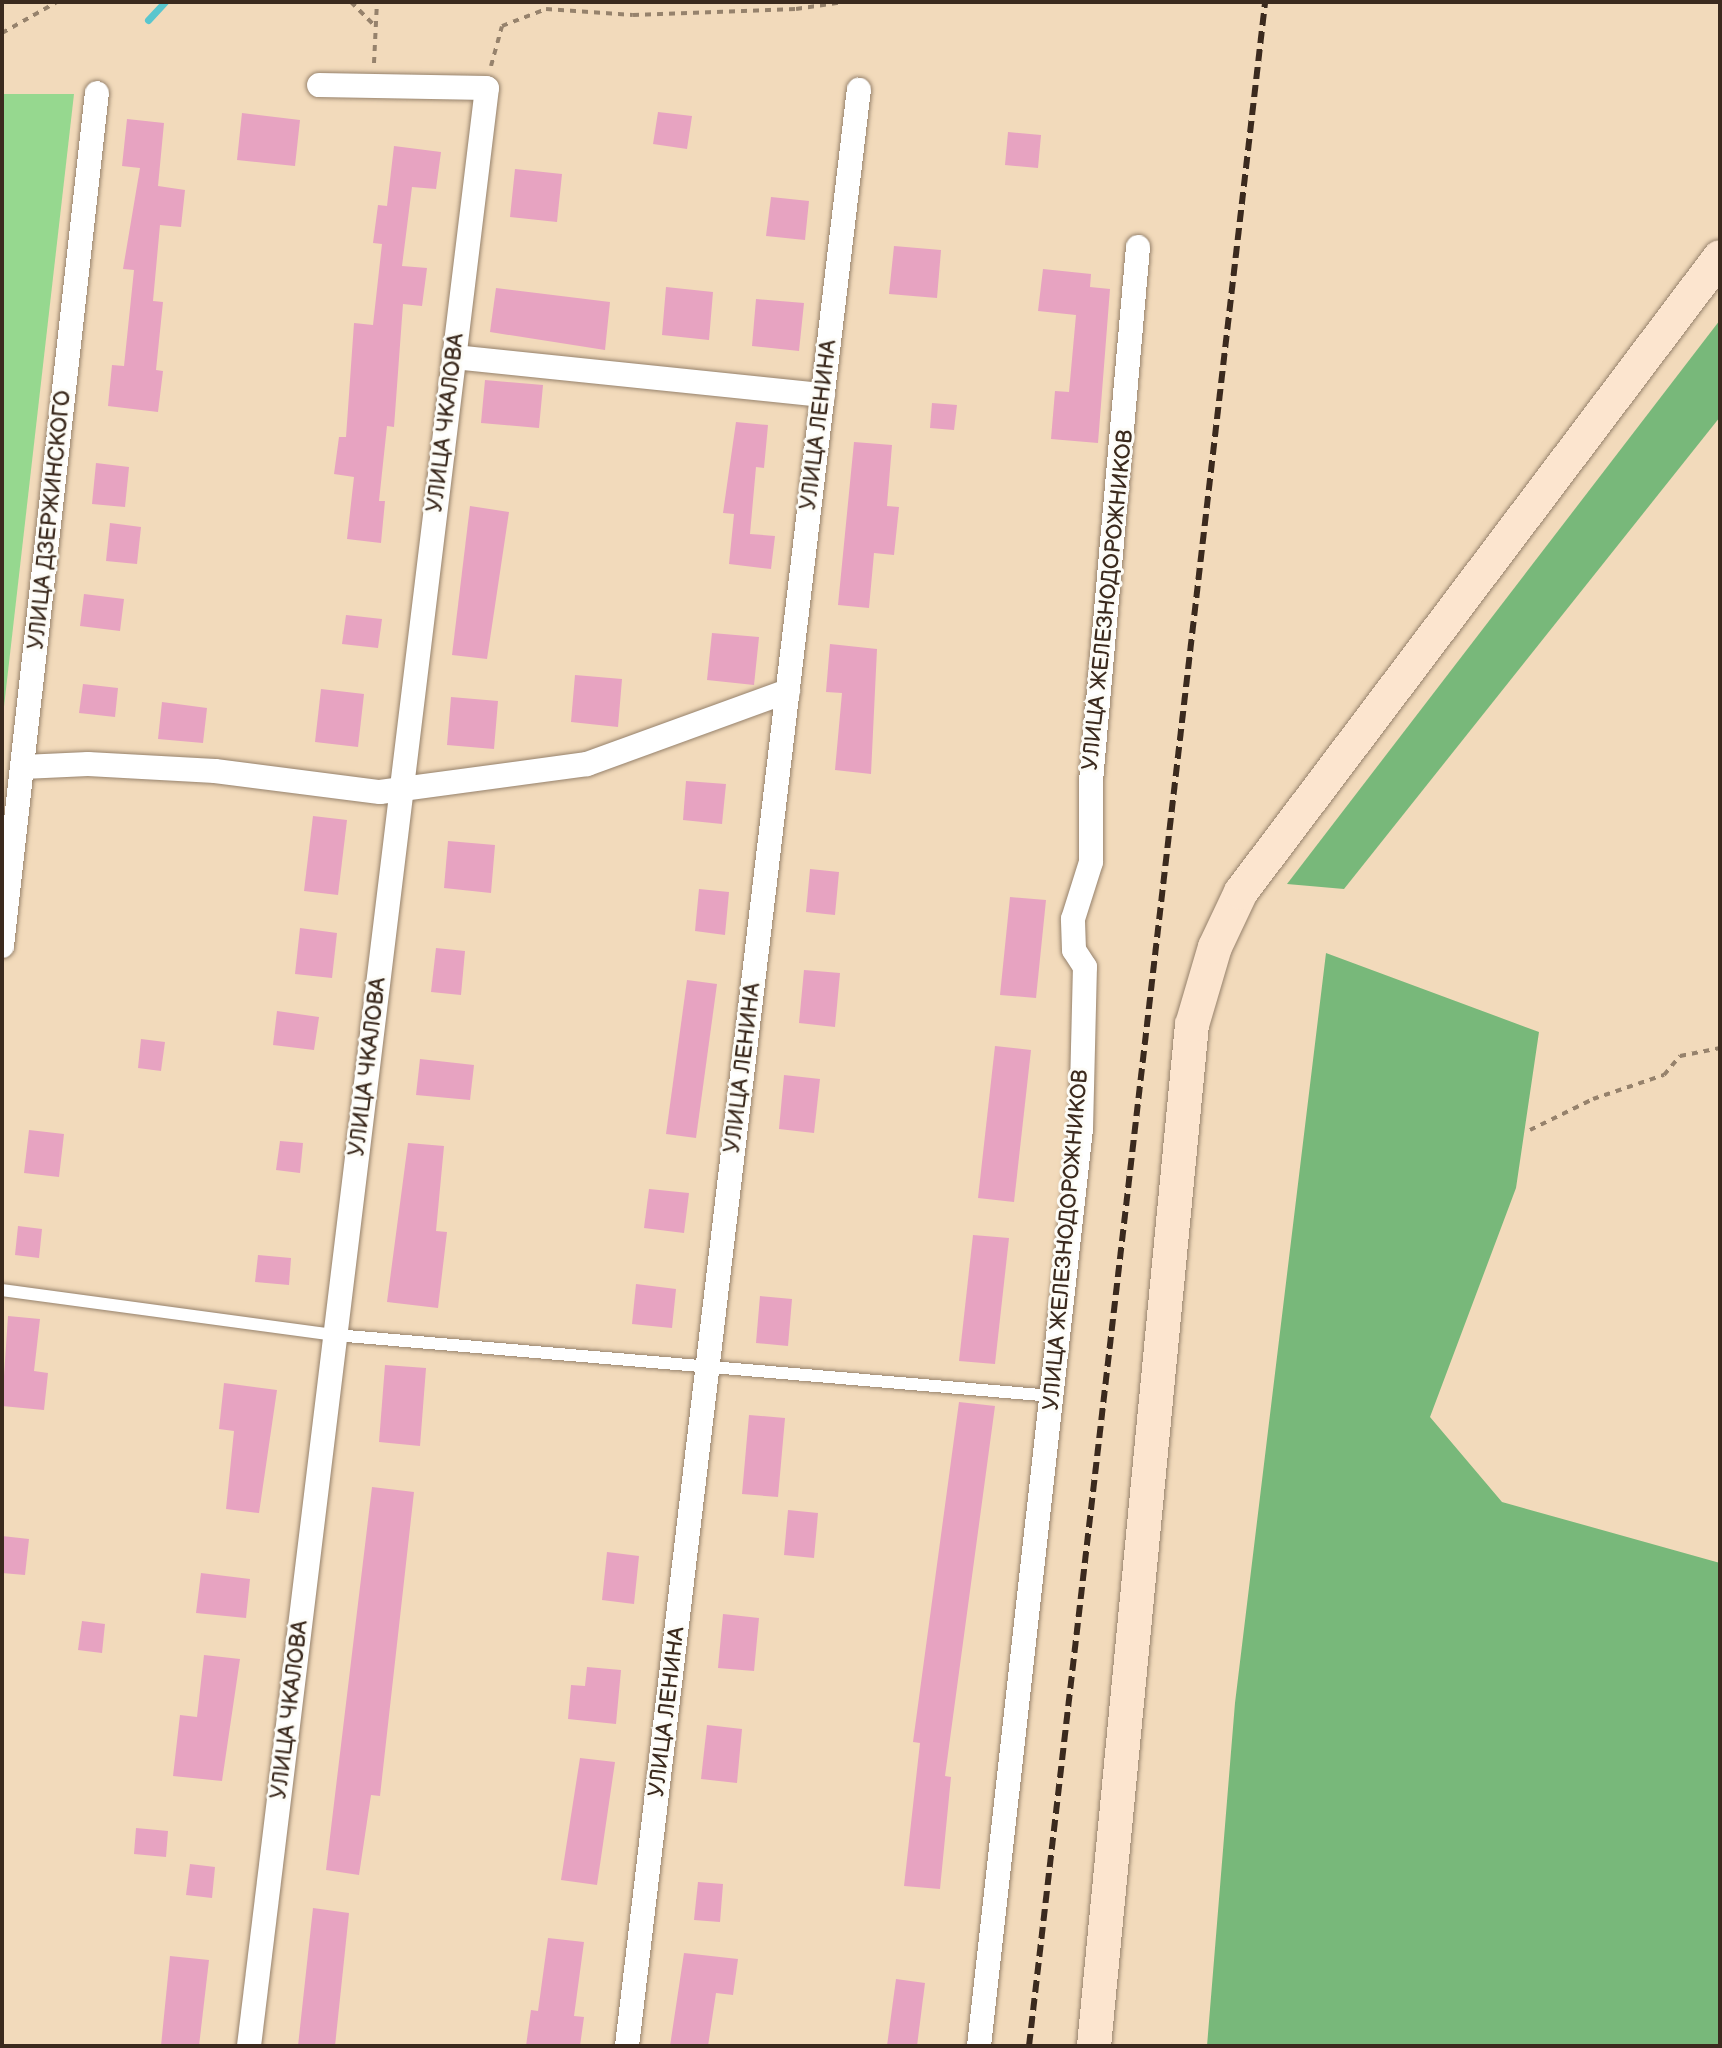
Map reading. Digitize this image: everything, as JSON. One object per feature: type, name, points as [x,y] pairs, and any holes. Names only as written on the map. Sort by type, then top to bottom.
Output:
[{"type":"main road","points":[[1094,2046],[1192,1025],[1215,947],[1241,892],[1720,257]]},
{"type":"street","points":[[319,85],[487,88]]},
{"type":"street","name":"УЛИЦА ЧКАЛОВА","points":[[249,2046],[487,88]]},
{"type":"street","name":"УЛИЦА ЛЕНИНА","points":[[627,2046],[859,90]]},
{"type":"street","name":"УЛИЦА ДЗЕРЖИНСКОГО","points":[[2,946],[97,93]]},
{"type":"street","name":"УЛИЦА ЖЕЛЕЗНОДОРОЖНИКОВ","points":[[979,2046],[1081,1129],[1085,967],[1074,950],[1073,919],[1091,862],[1091,781],[1138,247]]},
{"type":"street","points":[[454,357],[823,395]]},
{"type":"street","points":[[23,767],[139,766],[380,792],[587,764],[788,691]]},
{"type":"lane","points":[[2,1290],[335,1335],[708,1363],[1053,1396]]},
{"type":"path","points":[[2,33],[57,2]]},
{"type":"path","points":[[351,2],[378,29]]},
{"type":"path","points":[[372,85],[378,29],[377,2]]},
{"type":"path","points":[[487,88],[502,26],[546,9],[633,15],[796,9],[843,2]]},
{"type":"path","points":[[1530,1130],[1593,1099],[1664,1075],[1680,1056],[1720,1048]]},
{"type":"green space","points":[[2,94],[74,94],[2,724]]},
{"type":"green space","points":[[1720,320],[1720,417],[1344,889],[1287,884]]},
{"type":"green space","points":[[1326,953],[1539,1032],[1516,1188],[1430,1417],[1502,1502],[1720,1563],[1720,2046],[1207,2046],[1235,1703]]},
{"type":"building","points":[[658,112],[692,116],[687,149],[653,144]]},
{"type":"building","points":[[242,113],[300,120],[295,166],[237,160]]},
{"type":"building","points":[[127,119],[164,123],[158,186],[185,190],[181,227],[160,225],[153,301],[163,302],[156,370],[163,371],[158,412],[108,406],[112,365],[124,366],[134,270],[123,269],[140,168],[122,166]]},
{"type":"building","points":[[1008,132],[1041,135],[1038,168],[1005,165]]},
{"type":"building","points":[[394,146],[441,152],[436,189],[412,187],[402,266],[427,268],[422,306],[403,304],[394,427],[387,426],[379,501],[385,501],[381,543],[347,539],[354,477],[334,474],[339,437],[346,437],[354,323],[373,325],[382,244],[373,243],[378,205],[387,206]]},
{"type":"building","points":[[515,169],[562,174],[557,222],[510,217]]},
{"type":"building","points":[[771,197],[809,201],[805,240],[766,236]]},
{"type":"building","points":[[894,246],[941,250],[937,298],[889,294]]},
{"type":"building","points":[[1043,269],[1091,274],[1090,287],[1110,289],[1098,443],[1051,439],[1055,391],[1069,392],[1076,315],[1038,311]]},
{"type":"building","points":[[666,287],[713,292],[709,340],[662,335]]},
{"type":"building","points":[[496,288],[610,302],[605,350],[490,332]]},
{"type":"building","points":[[756,299],[804,303],[799,351],[752,346]]},
{"type":"building","points":[[485,380],[543,385],[539,428],[481,423]]},
{"type":"building","points":[[932,403],[957,405],[954,430],[930,428]]},
{"type":"building","points":[[736,422],[768,425],[764,468],[756,467],[750,534],[775,536],[771,569],[729,564],[734,514],[723,513]]},
{"type":"building","points":[[854,442],[892,445],[887,506],[899,507],[894,555],[874,553],[869,608],[838,605]]},
{"type":"building","points":[[96,463],[129,467],[125,507],[92,504]]},
{"type":"building","points":[[470,506],[509,512],[487,659],[452,655]]},
{"type":"building","points":[[110,523],[141,527],[137,564],[106,561]]},
{"type":"building","points":[[84,594],[124,599],[120,631],[80,626]]},
{"type":"building","points":[[346,615],[382,619],[378,648],[342,644]]},
{"type":"building","points":[[712,633],[759,637],[754,685],[707,680]]},
{"type":"building","points":[[830,644],[877,649],[871,774],[835,770],[842,693],[826,692]]},
{"type":"building","points":[[575,675],[622,679],[618,727],[571,722]]},
{"type":"building","points":[[83,684],[118,688],[115,717],[79,713]]},
{"type":"building","points":[[321,689],[364,694],[358,747],[315,742]]},
{"type":"building","points":[[451,697],[498,701],[494,749],[447,745]]},
{"type":"building","points":[[162,702],[207,708],[203,743],[158,739]]},
{"type":"building","points":[[686,781],[726,784],[722,824],[683,820]]},
{"type":"building","points":[[313,816],[347,820],[338,895],[304,891]]},
{"type":"building","points":[[448,841],[495,845],[491,893],[444,888]]},
{"type":"building","points":[[810,869],[839,872],[835,915],[806,912]]},
{"type":"building","points":[[699,889],[729,892],[725,935],[695,931]]},
{"type":"building","points":[[1010,897],[1046,900],[1036,998],[1000,995]]},
{"type":"building","points":[[300,928],[337,933],[332,978],[295,974]]},
{"type":"building","points":[[436,948],[465,951],[461,995],[431,992]]},
{"type":"building","points":[[804,970],[840,973],[835,1027],[799,1023]]},
{"type":"building","points":[[687,980],[717,984],[696,1138],[666,1134]]},
{"type":"building","points":[[277,1011],[319,1017],[314,1050],[273,1045]]},
{"type":"building","points":[[141,1039],[165,1042],[161,1071],[138,1068]]},
{"type":"building","points":[[995,1046],[1031,1050],[1014,1202],[978,1198]]},
{"type":"building","points":[[420,1059],[474,1065],[470,1100],[416,1095]]},
{"type":"building","points":[[784,1075],[820,1079],[814,1133],[779,1129]]},
{"type":"building","points":[[29,1130],[64,1134],[59,1177],[24,1173]]},
{"type":"building","points":[[280,1141],[303,1143],[300,1173],[276,1170]]},
{"type":"building","points":[[408,1143],[444,1146],[436,1231],[447,1232],[438,1308],[387,1302]]},
{"type":"building","points":[[649,1189],[689,1193],[684,1233],[644,1228]]},
{"type":"building","points":[[18,1226],[42,1229],[39,1258],[15,1255]]},
{"type":"building","points":[[973,1235],[1009,1238],[995,1364],[959,1361]]},
{"type":"building","points":[[258,1255],[291,1258],[289,1285],[255,1282]]},
{"type":"building","points":[[636,1284],[676,1289],[672,1328],[632,1324]]},
{"type":"building","points":[[760,1296],[792,1299],[788,1346],[756,1343]]},
{"type":"building","points":[[8,1316],[40,1319],[34,1371],[48,1373],[44,1410],[2,1406]]},
{"type":"building","points":[[385,1365],[426,1368],[420,1446],[379,1442]]},
{"type":"building","points":[[224,1383],[277,1390],[259,1513],[226,1509],[234,1431],[219,1429]]},
{"type":"building","points":[[959,1402],[995,1406],[945,1776],[951,1777],[940,1889],[904,1886],[920,1743],[913,1742]]},
{"type":"building","points":[[749,1415],[785,1418],[778,1497],[742,1494]]},
{"type":"building","points":[[372,1487],[414,1492],[380,1796],[371,1795],[359,1875],[326,1870]]},
{"type":"building","points":[[788,1510],[818,1513],[814,1558],[784,1555]]},
{"type":"building","points":[[2,1536],[29,1539],[25,1575],[2,1573]]},
{"type":"building","points":[[607,1552],[639,1556],[634,1604],[602,1600]]},
{"type":"building","points":[[201,1573],[250,1579],[246,1618],[196,1613]]},
{"type":"building","points":[[723,1614],[759,1618],[754,1671],[718,1668]]},
{"type":"building","points":[[82,1621],[105,1624],[102,1653],[78,1650]]},
{"type":"building","points":[[204,1655],[240,1659],[222,1781],[173,1776],[180,1715],[197,1717]]},
{"type":"building","points":[[587,1667],[621,1670],[616,1724],[568,1719],[571,1685],[585,1686]]},
{"type":"building","points":[[707,1725],[742,1729],[737,1783],[701,1779]]},
{"type":"building","points":[[580,1758],[615,1762],[597,1885],[561,1880]]},
{"type":"building","points":[[136,1828],[168,1831],[166,1857],[134,1854]]},
{"type":"building","points":[[190,1864],[215,1867],[212,1898],[186,1895]]},
{"type":"building","points":[[698,1882],[723,1884],[720,1922],[694,1920]]},
{"type":"building","points":[[313,1908],[349,1913],[335,2046],[298,2046]]},
{"type":"building","points":[[548,1938],[584,1942],[574,2016],[584,2017],[580,2046],[526,2046],[531,2010],[538,2011]]},
{"type":"building","points":[[684,1953],[738,1959],[733,1995],[716,1993],[708,2046],[670,2046]]},
{"type":"building","points":[[170,1956],[209,1960],[199,2046],[161,2046]]},
{"type":"building","points":[[896,1979],[925,1983],[917,2046],[887,2046]]},
{"type":"waterway","points":[[148,20],[165,2]]},
{"type":"railway","points":[[1029,2046],[1265,2]]}]
